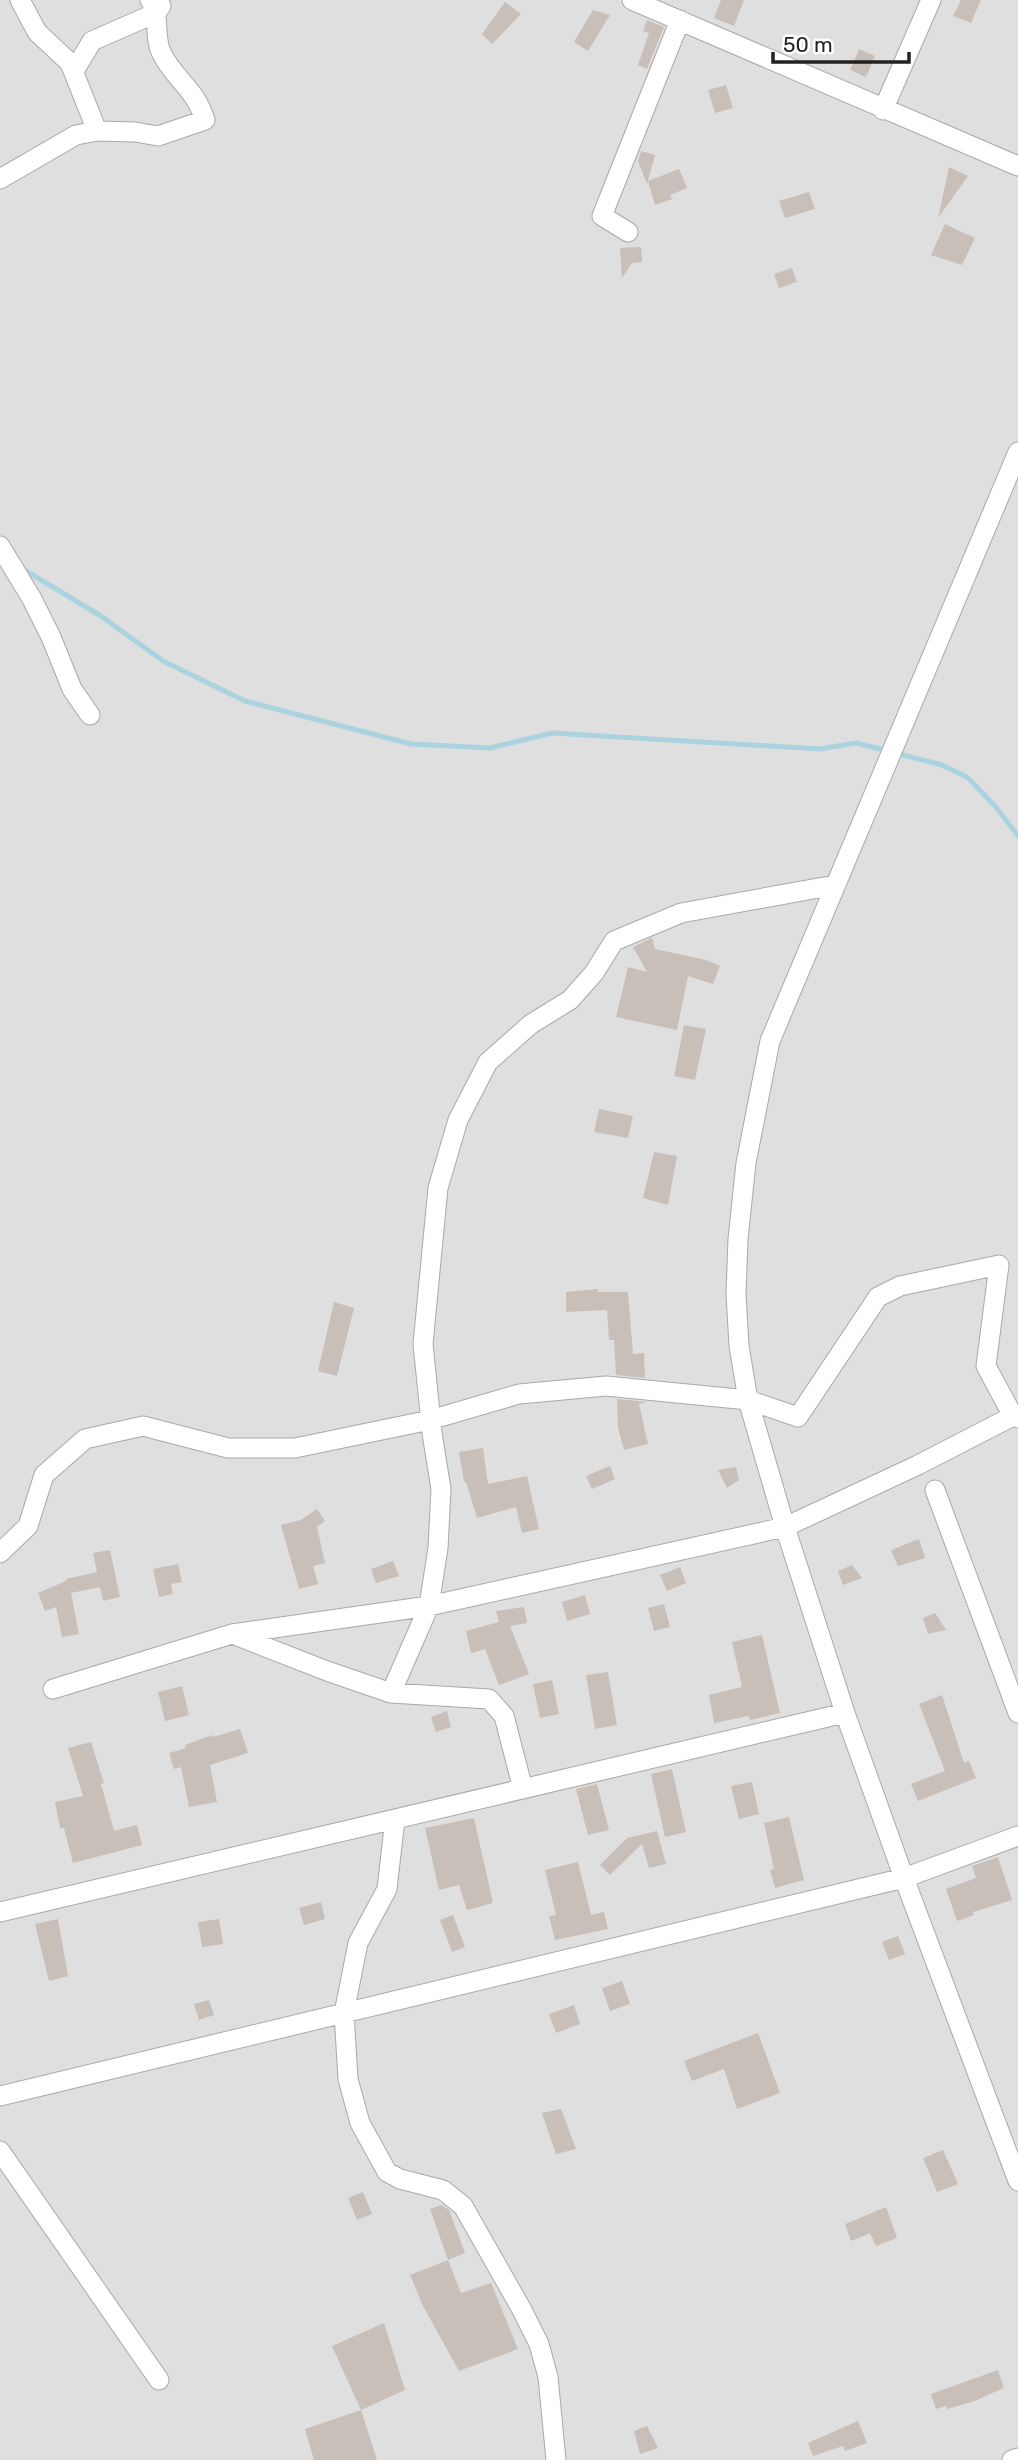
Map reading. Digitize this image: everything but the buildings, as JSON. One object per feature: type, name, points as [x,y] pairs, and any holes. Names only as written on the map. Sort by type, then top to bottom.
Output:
[{"type":"street","points":[[20,0],[37,32],[70,63],[97,131]]},
{"type":"street","points":[[632,0],[670,11],[883,110],[1018,166]]},
{"type":"street","points":[[883,110],[930,0]]},
{"type":"street","points":[[74,71],[92,40],[157,4]]},
{"type":"street","points":[[0,179],[76,135],[97,131],[135,132],[158,136],[205,120],[199,101],[161,53],[155,25],[157,4]]},
{"type":"street","points":[[628,232],[602,216],[670,11]]},
{"type":"street","points":[[1018,452],[770,1041],[746,1163],[738,1239],[736,1294],[739,1346],[748,1400],[785,1527],[845,1713],[1018,2181]]},
{"type":"street","points":[[0,546],[37,608],[72,689],[90,715]]},
{"type":"street","points":[[391,1693],[429,1606],[438,1548],[441,1489],[430,1420],[423,1344],[438,1188],[458,1120],[488,1062],[531,1024],[570,1000],[594,973],[614,941],[681,913],[835,884]]},
{"type":"street","points":[[0,1553],[28,1526],[44,1475],[85,1439],[144,1426],[228,1448],[295,1448],[430,1420],[519,1394],[607,1386],[748,1400],[798,1417],[878,1297],[900,1286],[999,1265],[986,1366],[1015,1417],[785,1527],[429,1606],[232,1634],[53,1689]]},
{"type":"street","points":[[935,1490],[1018,1713]]},
{"type":"street","points":[[232,1634],[391,1693],[489,1699],[504,1716],[523,1788]]},
{"type":"street","points":[[0,1912],[845,1713]]},
{"type":"street","points":[[395,1819],[387,1889],[358,1943],[344,2013],[348,2079],[360,2123],[387,2172],[400,2179],[443,2190],[463,2206],[522,2309],[539,2344],[548,2377],[556,2460]]},
{"type":"street","points":[[0,2096],[904,1878],[1018,1836]]},
{"type":"street","points":[[994,1845],[1018,1853]]},
{"type":"street","points":[[0,2151],[159,2380]]},
{"type":"street","points":[[1012,2460],[1018,2458]]},
{"type":"shaded area","points":[[0,0],[1018,0],[1018,2460],[0,2460]]},
{"type":"waterway","points":[[21,568],[101,616],[163,661],[245,701],[411,744],[490,748],[552,733],[820,749],[856,743],[942,765],[967,777],[996,807],[1018,836]]}]
